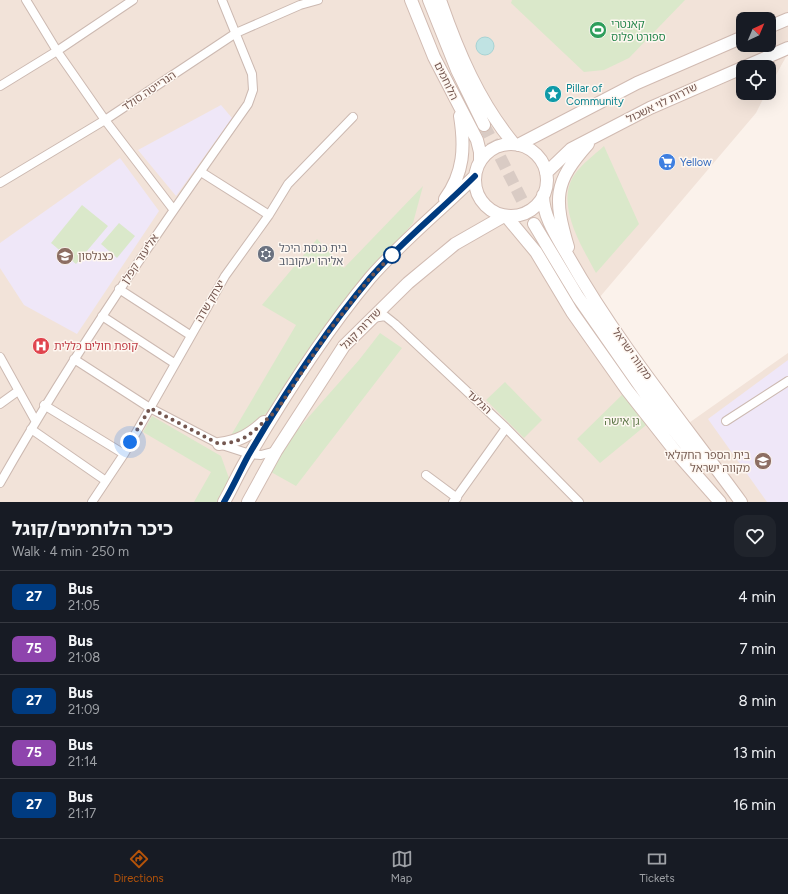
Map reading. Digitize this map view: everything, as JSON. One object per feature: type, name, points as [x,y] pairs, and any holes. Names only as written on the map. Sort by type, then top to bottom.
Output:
[{"type":"main road","name":"הלוחמים","points":[[411,0],[432,51],[458,107],[479,146],[480,162]]},
{"type":"main road","points":[[429,0],[454,63],[484,125]]},
{"type":"main road","points":[[440,0],[457,45],[477,90],[489,110],[516,144],[530,150],[536,155],[541,161],[546,173],[546,186],[543,195],[532,208],[525,213],[505,216]]},
{"type":"main road","points":[[776,24],[788,19]]},
{"type":"main road","points":[[720,502],[675,451],[620,381],[572,312],[536,252],[505,216],[488,208],[482,202],[475,186],[475,176],[480,162],[490,150],[502,145],[516,144],[536,137],[569,117],[637,83],[736,40]]},
{"type":"main road","name":"שדרות לוי אשכול","points":[[546,173],[567,152],[594,137],[681,93],[788,48]]},
{"type":"main road","points":[[435,213],[451,190],[461,167],[463,145],[458,107]]},
{"type":"main road","points":[[578,275],[564,233],[559,207],[559,191],[567,169],[594,137]]},
{"type":"main road","name":"שדרות קוגל","points":[[224,502],[250,454],[277,410],[329,331],[354,298],[397,249],[475,176]]},
{"type":"main road","name":"מקווה ישראל","points":[[543,195],[544,211],[578,275],[639,365],[741,502]]},
{"type":"main road","name":"שדרות קוגל","points":[[248,502],[276,451],[344,346],[370,318],[408,283],[455,244],[505,216]]},
{"type":"main road","points":[[534,224],[602,333],[649,399],[697,459],[717,469]]},
{"type":"main road","points":[[219,444],[234,442],[244,438],[277,410]]},
{"type":"main road","points":[[697,459],[700,479]]},
{"type":"street","points":[[26,0],[57,51],[105,120],[173,209]]},
{"type":"street","points":[[0,86],[57,51],[133,0]]},
{"type":"street","name":"אליעזר קפלן","points":[[0,483],[44,405],[119,289],[173,209],[201,172],[248,104],[253,90],[252,74],[222,0]]},
{"type":"street","name":"הנרייטה סולד","points":[[0,183],[105,120],[236,33],[300,3],[318,0]]},
{"type":"street","name":"יצחק שדה","points":[[92,502],[124,454],[174,363],[225,276],[270,215],[288,184],[353,117]]},
{"type":"street","points":[[201,172],[270,215]]},
{"type":"street","points":[[119,289],[190,335]]},
{"type":"street","points":[[102,316],[174,363]]},
{"type":"street","name":"הגלעד","points":[[370,318],[385,316],[395,324],[506,428],[579,502]]},
{"type":"street","points":[[0,357],[35,420]]},
{"type":"street","points":[[74,359],[150,408],[219,444],[261,456],[276,451]]},
{"type":"street","points":[[726,421],[788,382]]},
{"type":"street","points":[[0,404],[18,391]]},
{"type":"street","points":[[44,405],[124,454]]},
{"type":"street","points":[[426,475],[455,500],[506,428]]},
{"type":"street","points":[[31,429],[106,481]]},
{"type":"shaded area","points":[[0,0],[788,0],[788,53],[776,75],[776,60],[736,60],[736,100],[762,100],[756,113],[588,311],[676,432],[788,353],[788,502],[0,502]]},
{"type":"shaded area","points":[[221,105],[232,118],[176,196],[138,150]]},
{"type":"shaded area","name":"כצנלסון","points":[[120,158],[159,211],[77,334],[24,305],[0,268],[0,243]]},
{"type":"shaded area","name":"בית הספר החקלאי מקווה ישראל","points":[[788,360],[788,502],[767,502],[708,419]]},
{"type":"green space","name":"קאנטרי ספורט פלוס","points":[[512,0],[685,0],[629,58],[604,70],[584,72],[511,3]]},
{"type":"green space","points":[[604,146],[639,224],[596,273],[572,225],[567,198],[569,186],[575,174]]},
{"type":"green space","points":[[423,186],[413,223],[371,272],[272,407],[251,429],[230,437],[296,325],[262,305],[317,239],[344,268]]},
{"type":"green space","points":[[82,205],[108,226],[76,264],[51,243]]},
{"type":"green space","points":[[119,223],[135,236],[117,258],[101,244]]},
{"type":"green space","points":[[380,333],[402,348],[296,486],[271,472],[291,437],[359,360]]},
{"type":"green space","points":[[505,382],[542,420],[524,438],[486,400]]},
{"type":"green space","name":"גן אישה","points":[[627,390],[651,421],[600,463],[577,439]]},
{"type":"green space","points":[[152,416],[221,456],[230,481],[217,502],[194,502],[211,472],[143,432]]},
{"type":"water","points":[[481,37],[489,37],[494,42],[492,53],[489,55],[481,55],[476,50],[476,42]]},
{"type":"tunnel","points":[[484,125],[534,224]]},
{"type":"bus line","name":"27","points":[[224,502],[243,465],[277,410],[329,331],[354,298],[397,249],[425,221],[475,176]]},
{"type":"place","name":"קאנטרי ספורט פלוס","points":[[598,30]]},
{"type":"place","name":"Pillar of Community","points":[[553,94]]},
{"type":"place","name":"Yellow","points":[[667,162]]},
{"type":"place","name":"בית כנסת היכל אליהו יעקובוב","points":[[266,254]]},
{"type":"place","name":"כצנלסון","points":[[65,256]]},
{"type":"place","name":"קופת חולים כללית","points":[[41,346]]},
{"type":"place","name":"בית הספר החקלאי מקווה ישראל","points":[[763,461]]},
{"type":"route","points":[[130,442],[150,408],[219,444],[234,442],[244,438],[254,431],[277,410],[329,331],[370,278],[392,255]]}]
